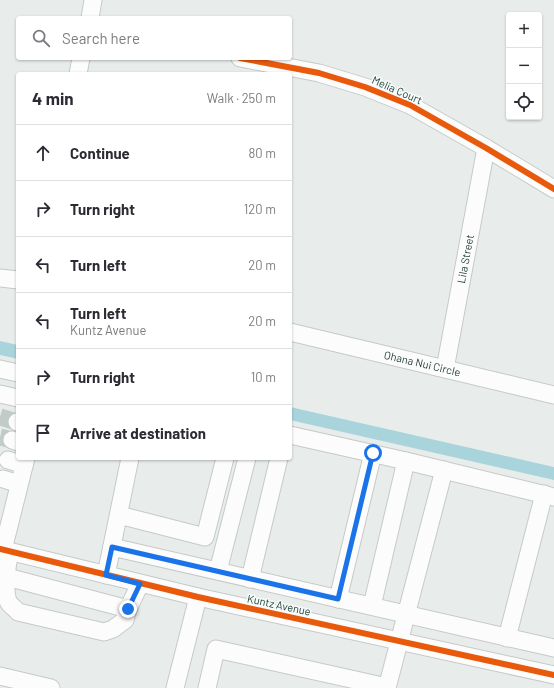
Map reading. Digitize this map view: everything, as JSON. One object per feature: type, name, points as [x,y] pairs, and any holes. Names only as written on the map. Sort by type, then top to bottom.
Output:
[{"type":"street","points":[[90,16],[93,0]]},
{"type":"street","points":[[78,72],[81,60]]},
{"type":"street","name":"Melia Court","points":[[251,60],[319,73],[365,87],[410,105],[554,189]]},
{"type":"street","name":"Lila Street","points":[[445,369],[486,148]]},
{"type":"street","points":[[0,278],[16,280]]},
{"type":"street","name":"Ohana Nui Circle","points":[[292,332],[554,395]]},
{"type":"street","points":[[0,369],[16,373]]},
{"type":"street","points":[[0,394],[16,398]]},
{"type":"street","points":[[292,435],[406,460],[549,495],[507,638]]},
{"type":"street","points":[[338,599],[373,453]]},
{"type":"street","points":[[8,460],[25,461],[19,484],[6,511],[4,550],[7,564],[6,590],[9,603],[18,612],[104,632],[113,629],[125,620],[128,609],[140,584]]},
{"type":"street","points":[[106,575],[130,460]]},
{"type":"street","points":[[119,515],[205,537],[224,460]]},
{"type":"street","points":[[218,571],[246,460]]},
{"type":"street","points":[[250,578],[279,460]]},
{"type":"street","points":[[372,606],[406,460]]},
{"type":"street","points":[[207,688],[216,649],[387,688],[444,470]]},
{"type":"street","points":[[3,480],[19,484]]},
{"type":"street","points":[[112,547],[554,648]]},
{"type":"street","name":"Kuntz Avenue","points":[[4,550],[140,584],[554,675]]},
{"type":"street","points":[[7,577],[128,609]]},
{"type":"street","points":[[175,688],[198,597]]},
{"type":"street","points":[[0,676],[51,688]]},
{"type":"water","points":[[0,341],[16,345],[16,359],[0,355]]},
{"type":"water","points":[[292,407],[554,467],[554,480],[292,420]]},
{"type":"tunnel","points":[[0,417],[16,422]]},
{"type":"tunnel","points":[[0,437],[12,440]]},
{"type":"cycle path","points":[[251,60],[319,73],[365,87],[410,105],[554,189]]},
{"type":"cycle path","points":[[0,549],[198,597],[554,675]]},
{"type":"route","points":[[128,609],[140,584],[106,575],[112,547],[338,599],[373,453]]}]
